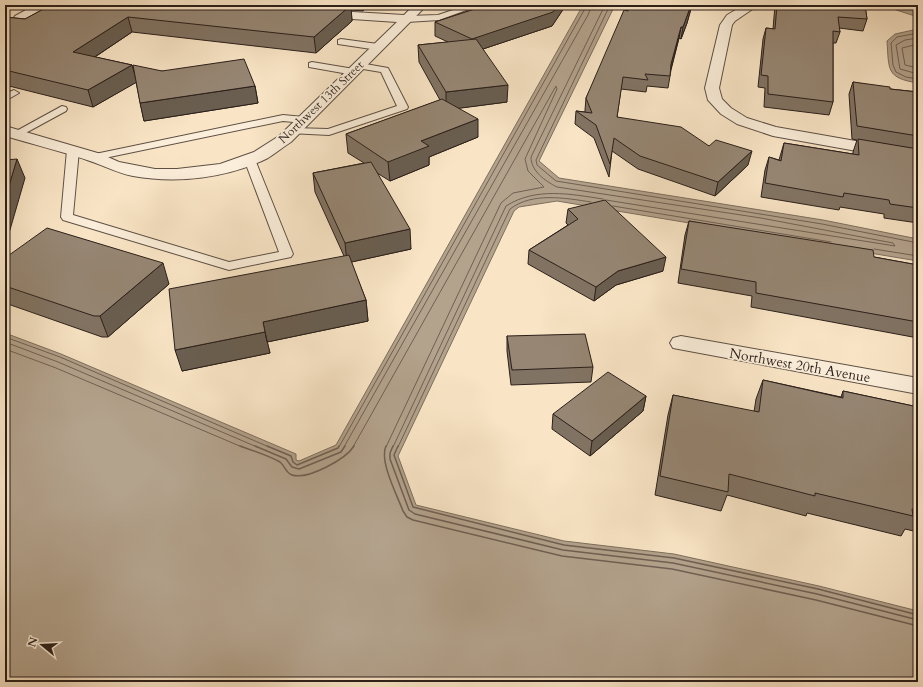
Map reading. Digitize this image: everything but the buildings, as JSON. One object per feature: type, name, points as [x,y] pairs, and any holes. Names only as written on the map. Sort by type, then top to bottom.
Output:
[{"type":"street","points":[[20,19],[44,5]]},
{"type":"street","name":"Northwest 13th Street","points":[[95,156],[105,163],[133,171],[170,174],[205,171],[260,155],[286,139],[421,5]]},
{"type":"street","points":[[751,6],[731,18],[726,25],[712,88],[715,100],[726,111],[742,121],[773,131],[918,157]]},
{"type":"street","points":[[307,12],[407,19]]},
{"type":"street","points":[[10,132],[95,156]]},
{"type":"street","name":"Northwest 20th Avenue","points":[[681,343],[918,386]]},
{"type":"lane","points":[[407,19],[439,17],[476,5]]},
{"type":"lane","points":[[341,42],[378,47]]},
{"type":"lane","points":[[293,131],[329,132],[403,107],[385,70],[312,65]]},
{"type":"lane","points":[[10,132],[62,109]]},
{"type":"lane","points":[[95,156],[283,118],[304,120]]},
{"type":"lane","points":[[73,150],[67,217],[229,266],[286,254],[250,159]]},
{"type":"water","points":[[583,5],[615,5],[539,161],[559,178],[823,220],[918,239],[918,261],[557,201],[519,207],[514,211],[398,456],[416,505],[564,541],[674,554],[819,586],[918,611],[918,682],[5,682],[5,333],[61,354],[296,454],[296,460],[299,461],[336,445]]},
{"type":"water","points":[[881,5],[918,5],[918,17]]},
{"type":"water","points":[[918,29],[918,83],[900,78],[891,71],[888,59],[887,41],[895,34]]}]
